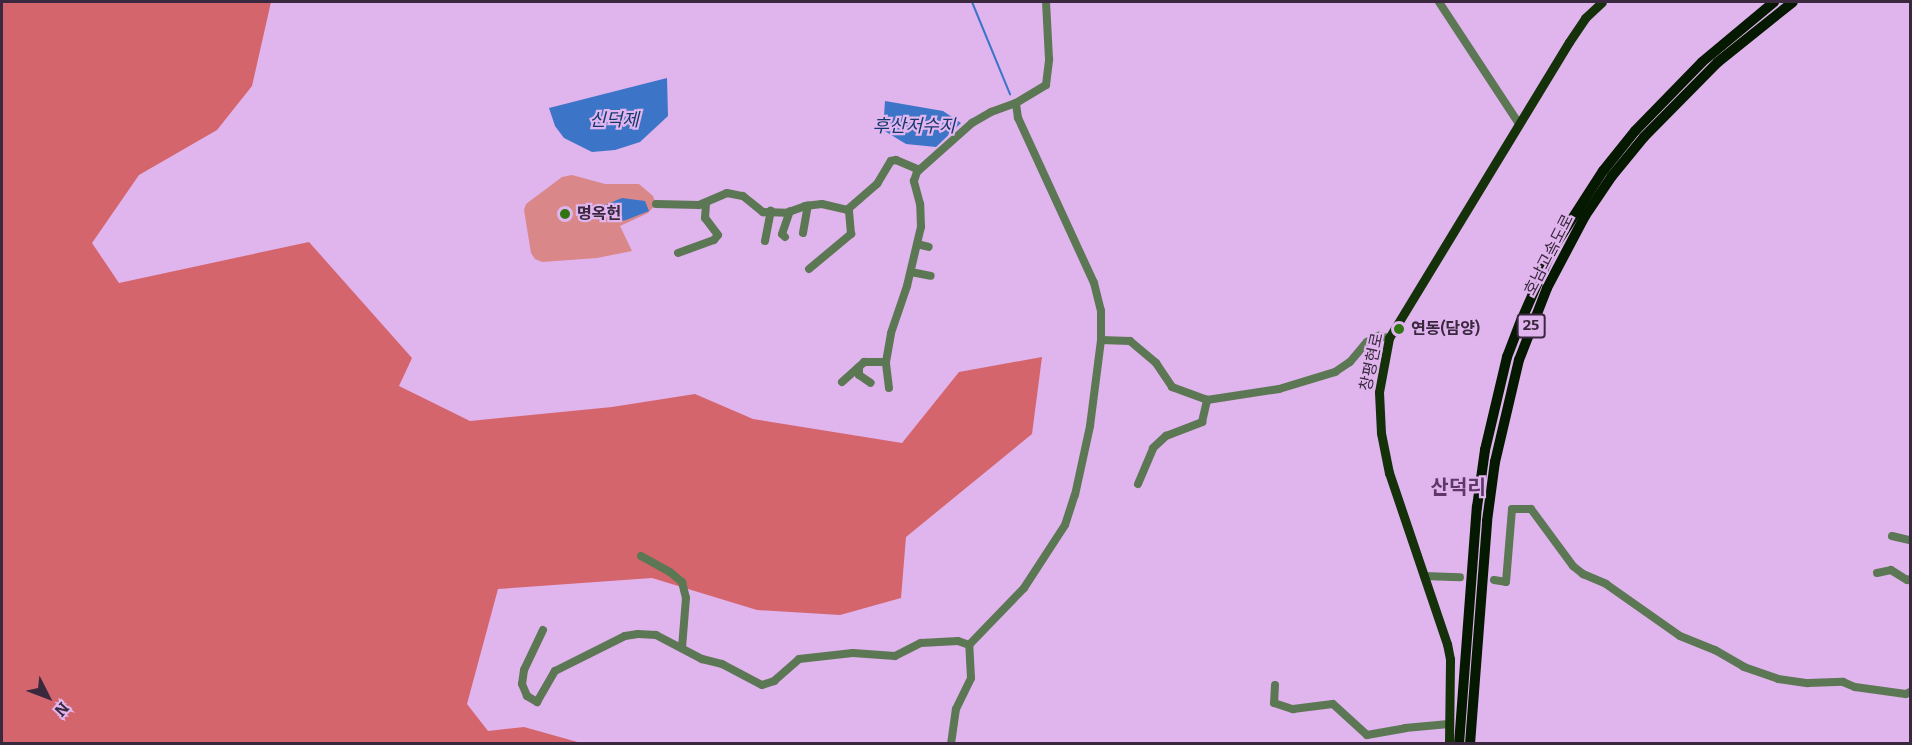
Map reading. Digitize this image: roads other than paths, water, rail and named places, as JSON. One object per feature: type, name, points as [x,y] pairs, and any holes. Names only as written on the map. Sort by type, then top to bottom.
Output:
[{"type":"highway","name":"호남고속도로","points":[[1459,744],[1476,518],[1485,450],[1507,357],[1521,321],[1552,250],[1603,171],[1642,124],[1694,69],[1774,2]]},
{"type":"highway","name":"호남고속도로","points":[[1470,744],[1486,521],[1495,462],[1519,360],[1547,288],[1585,216],[1612,176],[1644,137],[1718,62],[1793,2]]},
{"type":"main road","name":"창평현로","points":[[1449,744],[1450,659],[1389,473],[1381,433],[1379,392],[1389,338],[1585,18],[1602,2]]},
{"type":"street","points":[[889,388],[886,362],[891,333],[921,227],[920,204],[914,181],[919,170],[972,123],[991,112],[1016,104],[1046,85],[1049,60],[1046,2]]},
{"type":"street","points":[[1439,2],[1519,124]]},
{"type":"street","points":[[951,744],[956,709],[971,678],[969,645],[1024,588],[1065,525],[1075,495],[1090,426],[1101,340],[1101,311],[1094,283],[1018,118],[1016,104]]},
{"type":"street","points":[[849,209],[877,184],[891,161],[896,160],[919,170]]},
{"type":"street","points":[[656,204],[699,205],[727,193],[743,196],[763,212],[790,211],[808,205],[822,204],[849,209]]},
{"type":"street","points":[[678,253],[714,240],[718,235],[705,218],[706,203]]},
{"type":"street","points":[[803,233],[808,205]]},
{"type":"street","points":[[809,269],[851,234],[849,209]]},
{"type":"street","points":[[765,241],[770,225],[771,210]]},
{"type":"street","points":[[785,237],[782,234],[790,211]]},
{"type":"street","points":[[916,244],[929,247]]},
{"type":"street","points":[[910,272],[931,276]]},
{"type":"street","points":[[1101,340],[1130,341],[1156,363],[1172,387],[1207,400],[1279,388],[1335,372],[1350,362],[1367,342],[1378,336],[1389,338]]},
{"type":"street","points":[[842,382],[864,362],[886,362]]},
{"type":"street","points":[[859,367],[859,375],[871,384]]},
{"type":"street","points":[[1138,484],[1153,448],[1166,436],[1202,422],[1207,400]]},
{"type":"street","points":[[1494,580],[1506,582],[1512,509],[1531,509],[1573,566],[1582,573],[1606,584],[1680,636],[1715,650],[1744,667],[1778,679],[1808,683],[1843,682],[1855,687],[1906,694],[1911,692]]},
{"type":"street","points":[[1892,536],[1911,540]]},
{"type":"street","points":[[641,556],[670,572],[682,582],[686,598],[682,648]]},
{"type":"street","points":[[1877,573],[1891,570],[1906,580],[1911,579]]},
{"type":"street","points":[[1424,576],[1460,577]]},
{"type":"street","points":[[543,630],[524,670],[522,684],[527,696],[537,702],[555,671],[625,636],[656,635],[762,685],[774,681],[799,659],[853,653],[895,656],[921,643],[958,641],[969,645]]},
{"type":"street","points":[[1275,685],[1274,704],[1293,709],[1333,704],[1367,735],[1405,728],[1449,724]]},
{"type":"water","name":"신덕제","points":[[667,78],[668,116],[640,142],[615,150],[592,152],[564,138],[555,126],[549,108]]},
{"type":"water","name":"후산저수지","points":[[885,101],[943,111],[961,123],[936,147],[906,144],[883,130]]},
{"type":"water","points":[[622,198],[645,201],[649,211],[626,220],[613,222],[608,213],[603,212],[600,207]]},
{"type":"waterway","points":[[972,2],[1010,94]]},
{"type":"place","name":"명옥헌","points":[[565,214]]},
{"type":"place","name":"연동(담양)","points":[[1399,329]]},
{"type":"district","name":"산덕리","points":[[1458,487]]}]
